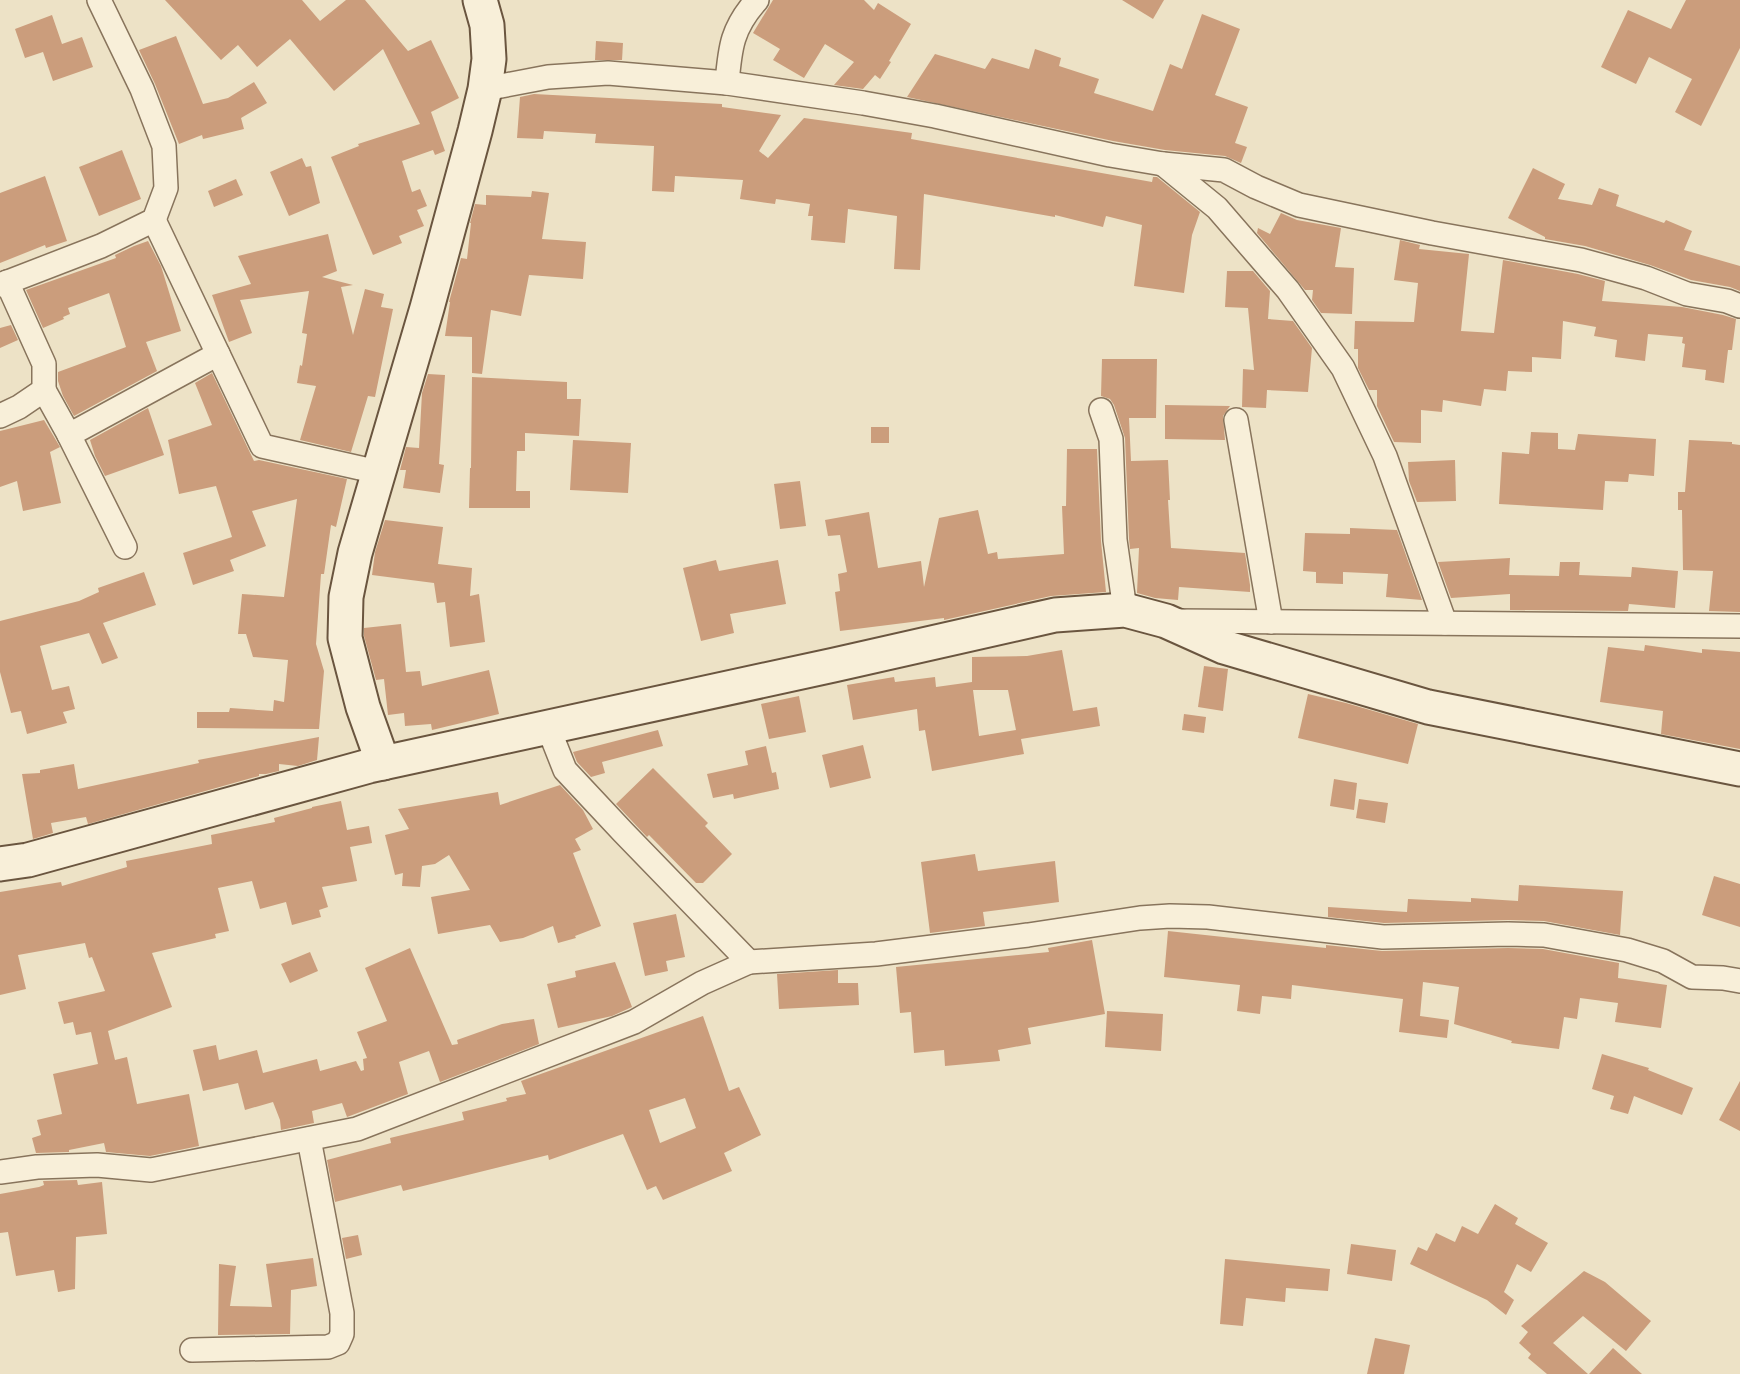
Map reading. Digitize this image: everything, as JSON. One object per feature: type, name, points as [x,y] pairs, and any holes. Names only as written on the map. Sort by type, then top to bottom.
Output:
[{"type":"main road","points":[[383,763],[363,707],[345,638],[346,597],[378,472],[485,89],[489,59],[487,25],[480,0]]},
{"type":"main road","points":[[0,864],[28,860],[383,763],[1055,615],[1125,610],[1166,621],[1224,647],[1428,707],[1740,769]]},
{"type":"street","points":[[99,0],[142,89],[164,146],[166,188],[154,220],[101,246],[4,284],[44,364],[44,390],[124,547]]},
{"type":"street","points":[[727,83],[730,45],[745,13],[757,0]]},
{"type":"street","points":[[485,89],[548,77],[608,72],[727,83],[863,103],[935,116],[1110,155],[1224,170],[1299,205],[1581,260],[1646,278],[1687,294],[1740,306]]},
{"type":"street","points":[[1163,164],[1217,208],[1288,290],[1343,368],[1385,456],[1445,623]]},
{"type":"street","points":[[154,220],[262,446],[378,472]]},
{"type":"street","points":[[69,435],[218,354]]},
{"type":"street","points":[[0,416],[44,390]]},
{"type":"street","points":[[1101,410],[1111,439],[1115,540],[1125,610]]},
{"type":"street","points":[[1236,419],[1271,622]]},
{"type":"street","points":[[1166,621],[1740,626]]},
{"type":"street","points":[[548,727],[565,770],[749,962]]},
{"type":"street","points":[[0,1172],[37,1167],[97,1165],[151,1170],[357,1129],[634,1022],[702,983],[749,962],[876,954],[1140,918],[1208,917],[1383,937],[1508,934],[1544,936],[1627,950],[1662,961],[1692,977],[1740,981]]},
{"type":"street","points":[[192,1350],[328,1347],[338,1343],[342,1334],[342,1313],[309,1139]]},
{"type":"building","points":[[165,0],[302,0],[320,21],[346,0],[365,0],[408,51],[431,40],[459,98],[431,112],[445,151],[435,155],[433,150],[402,161],[412,192],[420,189],[427,206],[417,210],[424,226],[399,236],[402,243],[373,255],[331,157],[359,146],[358,144],[420,124],[383,49],[334,91],[290,39],[257,67],[238,45],[221,60]]},
{"type":"building","points":[[773,0],[864,0],[874,10],[878,3],[911,24],[880,79],[875,75],[863,89],[834,85],[854,62],[825,44],[804,78],[773,60],[780,49],[753,33]]},
{"type":"building","points":[[1122,0],[1164,0],[1153,19]]},
{"type":"building","points":[[1686,0],[1740,0],[1740,48],[1701,126],[1675,112],[1692,79],[1649,57],[1636,84],[1601,67],[1628,10],[1671,29]]},
{"type":"building","points":[[1202,14],[1240,29],[1215,95],[1248,107],[1235,143],[1247,147],[1241,163],[1225,156],[1113,141],[907,97],[935,54],[985,69],[992,58],[1029,69],[1035,49],[1061,58],[1059,66],[1099,79],[1094,93],[1153,111],[1170,64],[1182,69]]},
{"type":"building","points":[[52,15],[62,44],[82,37],[93,67],[53,81],[43,52],[25,58],[15,29]]},
{"type":"building","points":[[176,36],[203,104],[228,98],[254,82],[267,103],[241,118],[244,129],[203,139],[202,135],[179,144],[139,50]]},
{"type":"building","points":[[596,41],[623,43],[622,60],[595,60]]},
{"type":"building","points":[[534,94],[722,104],[722,107],[781,115],[759,151],[768,158],[804,118],[912,133],[911,139],[1152,182],[1153,177],[1157,177],[1200,212],[1192,235],[1184,293],[1134,286],[1142,225],[1106,216],[1103,227],[1055,215],[924,194],[920,270],[894,269],[897,216],[848,209],[845,243],[811,240],[813,216],[808,216],[810,204],[776,199],[775,204],[740,199],[743,180],[675,176],[674,192],[652,191],[654,146],[595,143],[596,134],[544,131],[543,139],[517,138],[520,97]]},
{"type":"building","points":[[122,150],[141,199],[99,216],[79,167]]},
{"type":"building","points":[[302,158],[306,167],[311,166],[320,203],[289,216],[270,172]]},
{"type":"building","points":[[1533,168],[1565,184],[1558,199],[1592,205],[1599,188],[1619,195],[1616,206],[1664,223],[1666,220],[1692,231],[1684,250],[1740,266],[1740,291],[1691,280],[1585,246],[1545,239],[1508,218]]},
{"type":"building","points":[[45,176],[67,241],[46,248],[45,245],[0,263],[0,193]]},
{"type":"building","points":[[236,179],[243,195],[214,207],[208,191]]},
{"type":"building","points":[[532,191],[549,193],[542,239],[586,242],[583,279],[529,275],[521,316],[491,310],[482,374],[472,373],[472,337],[445,336],[449,302],[461,258],[467,259],[470,223],[475,204],[486,205],[486,195],[531,197]]},
{"type":"building","points":[[1281,213],[1297,220],[1341,228],[1335,267],[1354,268],[1352,314],[1321,313],[1312,300],[1313,290],[1305,290],[1257,233],[1258,228],[1270,234]]},
{"type":"building","points":[[328,234],[337,271],[322,277],[353,285],[341,287],[353,335],[365,289],[384,294],[381,307],[393,309],[375,397],[368,396],[351,452],[300,440],[316,386],[297,383],[307,334],[302,333],[309,291],[240,300],[252,333],[229,342],[212,295],[251,284],[238,256]]},
{"type":"building","points":[[1400,240],[1420,245],[1419,249],[1469,254],[1461,331],[1494,333],[1503,260],[1605,281],[1602,301],[1682,307],[1736,319],[1732,350],[1728,350],[1724,383],[1705,380],[1706,370],[1682,367],[1685,344],[1682,343],[1683,337],[1648,334],[1645,361],[1615,357],[1617,340],[1594,336],[1596,327],[1563,321],[1561,359],[1532,357],[1532,372],[1508,371],[1506,391],[1484,389],[1481,406],[1443,400],[1442,412],[1421,410],[1421,443],[1394,442],[1377,406],[1377,390],[1369,390],[1358,368],[1358,349],[1354,349],[1355,321],[1414,322],[1418,283],[1394,280]]},
{"type":"building","points":[[148,241],[161,266],[181,331],[146,342],[157,371],[74,416],[63,396],[58,372],[126,347],[109,293],[68,308],[70,314],[63,317],[64,319],[43,328],[26,290],[116,258],[115,255]]},
{"type":"building","points":[[1227,271],[1253,271],[1270,291],[1268,319],[1293,321],[1312,348],[1308,392],[1267,390],[1266,408],[1242,407],[1243,369],[1254,370],[1248,308],[1225,307]]},
{"type":"building","points":[[11,325],[18,340],[0,348],[0,328]]},
{"type":"building","points":[[1102,359],[1157,359],[1156,418],[1129,418],[1131,461],[1168,460],[1171,548],[1245,553],[1250,592],[1179,587],[1178,600],[1137,593],[1139,548],[1130,549],[1125,438],[1114,405],[1110,399],[1101,396]]},
{"type":"building","points":[[212,373],[254,461],[347,479],[336,527],[331,525],[324,574],[321,574],[316,644],[324,671],[319,729],[197,728],[197,712],[229,712],[230,708],[273,711],[274,700],[284,702],[288,660],[253,657],[246,634],[238,634],[242,594],[284,597],[297,499],[252,511],[266,546],[230,560],[234,571],[193,585],[183,553],[232,537],[216,486],[179,494],[168,440],[212,425],[195,383]]},
{"type":"building","points":[[428,374],[445,375],[439,464],[444,465],[440,493],[403,488],[406,470],[400,470],[406,447],[419,448],[422,393]]},
{"type":"building","points":[[472,377],[567,382],[567,399],[581,399],[579,436],[525,433],[525,451],[517,451],[516,491],[530,491],[530,508],[469,508]]},
{"type":"building","points":[[1165,405],[1230,406],[1223,416],[1225,440],[1165,439]]},
{"type":"building","points":[[148,408],[164,455],[105,476],[90,440]]},
{"type":"building","points":[[44,420],[60,447],[50,452],[61,503],[23,511],[17,481],[0,487],[0,431]]},
{"type":"building","points":[[871,427],[889,427],[889,443],[871,443]]},
{"type":"building","points":[[1531,432],[1558,433],[1558,449],[1575,450],[1578,434],[1656,439],[1654,476],[1629,474],[1628,482],[1605,481],[1603,510],[1499,504],[1502,452],[1529,454]]},
{"type":"building","points":[[573,440],[631,443],[628,493],[570,490]]},
{"type":"building","points":[[1689,440],[1732,442],[1740,445],[1740,612],[1709,611],[1713,571],[1683,570],[1682,510],[1678,510],[1678,492],[1685,492]]},
{"type":"building","points":[[1067,449],[1097,449],[1106,592],[1051,596],[944,620],[840,631],[835,592],[840,591],[838,574],[847,572],[840,535],[828,536],[825,520],[869,512],[878,568],[921,561],[924,587],[939,518],[978,510],[988,554],[997,552],[998,559],[1064,554],[1062,506],[1066,506]]},
{"type":"building","points":[[1455,460],[1456,501],[1417,502],[1409,481],[1408,462]]},
{"type":"building","points":[[800,481],[806,526],[780,529],[774,484]]},
{"type":"building","points":[[385,520],[443,527],[438,564],[472,568],[470,596],[479,594],[485,642],[450,647],[445,602],[437,603],[434,583],[372,575],[375,552]]},
{"type":"building","points":[[1350,528],[1397,530],[1422,600],[1386,597],[1388,574],[1343,572],[1343,584],[1316,583],[1316,572],[1303,571],[1305,533],[1350,534]]},
{"type":"building","points":[[1510,558],[1509,575],[1559,576],[1560,562],[1580,562],[1579,575],[1631,577],[1632,567],[1678,571],[1675,608],[1629,604],[1628,611],[1510,610],[1510,594],[1451,598],[1438,562]]},
{"type":"building","points":[[716,560],[719,571],[778,560],[786,604],[730,614],[734,633],[701,641],[683,568]]},
{"type":"building","points":[[144,572],[156,605],[103,623],[118,658],[102,664],[89,633],[40,646],[52,690],[69,686],[75,709],[63,712],[67,723],[27,734],[21,711],[11,713],[0,672],[0,621],[79,601],[99,592],[98,588]]},
{"type":"building","points":[[401,624],[406,672],[420,671],[422,686],[489,670],[499,714],[432,730],[431,724],[405,726],[404,713],[388,715],[384,679],[376,680],[364,628]]},
{"type":"building","points":[[1645,645],[1702,653],[1702,649],[1740,652],[1740,749],[1661,734],[1663,711],[1600,702],[1608,647],[1644,651]]},
{"type":"building","points":[[1062,650],[1073,711],[1097,707],[1100,726],[1021,739],[1024,754],[932,771],[925,730],[919,731],[917,709],[853,720],[847,685],[894,677],[895,682],[935,677],[936,687],[972,682],[972,657],[1027,656]],"holes":[[[973,690],[1008,690],[1016,730],[979,736]]]},
{"type":"building","points":[[1204,666],[1228,669],[1223,711],[1198,707]]},
{"type":"building","points":[[1308,694],[1418,724],[1408,764],[1298,738]]},
{"type":"building","points":[[799,696],[806,732],[769,739],[761,704]]},
{"type":"building","points":[[1184,714],[1206,717],[1204,733],[1182,730]]},
{"type":"building","points":[[658,730],[663,746],[602,762],[605,773],[591,777],[577,762],[573,752]]},
{"type":"building","points":[[319,737],[317,760],[298,766],[279,764],[279,771],[259,774],[88,824],[86,817],[51,823],[53,833],[33,839],[22,774],[40,773],[40,770],[74,764],[78,789],[199,763],[198,760]]},
{"type":"building","points":[[863,745],[871,778],[830,788],[822,755]]},
{"type":"building","points":[[766,746],[779,789],[734,799],[733,794],[713,798],[707,774],[748,765],[745,751]]},
{"type":"building","points":[[653,768],[708,823],[705,826],[732,854],[703,883],[696,883],[616,804]]},
{"type":"building","points":[[1334,779],[1357,783],[1354,810],[1330,806]]},
{"type":"building","points":[[560,785],[583,810],[593,829],[575,839],[581,850],[573,853],[601,926],[558,943],[553,926],[523,938],[500,942],[490,925],[438,934],[431,897],[470,890],[449,855],[435,864],[422,866],[420,887],[402,886],[403,873],[395,875],[385,835],[409,829],[398,809],[498,792],[500,805]]},
{"type":"building","points":[[1359,799],[1388,803],[1385,823],[1356,818]]},
{"type":"building","points":[[341,801],[347,830],[369,826],[372,843],[350,847],[357,881],[322,887],[328,907],[319,910],[321,917],[292,925],[286,902],[260,909],[252,881],[218,888],[229,931],[215,934],[216,938],[152,953],[172,1007],[108,1031],[115,1060],[127,1057],[137,1104],[189,1094],[199,1146],[150,1156],[106,1152],[104,1143],[69,1152],[36,1153],[32,1138],[41,1135],[37,1120],[62,1114],[53,1074],[98,1064],[91,1032],[76,1035],[73,1022],[64,1024],[58,1002],[105,991],[85,943],[18,955],[26,989],[0,995],[0,892],[61,882],[62,886],[127,867],[126,861],[212,844],[211,835],[275,822],[274,818]]},
{"type":"building","points":[[975,854],[978,871],[1055,861],[1059,902],[983,912],[985,926],[930,933],[921,862]]},
{"type":"building","points":[[1714,876],[1740,884],[1740,927],[1702,915]]},
{"type":"building","points":[[1519,885],[1623,891],[1620,935],[1544,921],[1384,923],[1328,917],[1328,907],[1407,912],[1408,899],[1471,902],[1471,898],[1518,901]]},
{"type":"building","points":[[676,914],[685,957],[666,961],[668,971],[645,976],[633,923]]},
{"type":"building","points":[[1168,931],[1326,948],[1326,945],[1382,951],[1543,949],[1619,963],[1618,978],[1667,985],[1661,1028],[1615,1022],[1618,1003],[1580,998],[1577,1019],[1564,1017],[1559,1049],[1511,1043],[1512,1041],[1454,1024],[1459,987],[1423,982],[1420,1016],[1449,1020],[1447,1038],[1399,1032],[1403,999],[1292,985],[1291,999],[1262,996],[1260,1014],[1237,1011],[1240,985],[1164,977]]},
{"type":"building","points":[[1092,940],[1105,1014],[1028,1028],[1031,1044],[998,1050],[1000,1061],[945,1066],[944,1050],[914,1053],[911,1012],[900,1013],[896,967],[1049,952],[1048,948]]},
{"type":"building","points":[[410,948],[452,1045],[458,1044],[457,1040],[502,1024],[534,1019],[539,1044],[440,1082],[429,1051],[399,1062],[408,1094],[347,1117],[342,1103],[312,1111],[314,1123],[281,1130],[273,1102],[245,1110],[238,1083],[203,1091],[193,1050],[216,1045],[219,1060],[257,1050],[263,1073],[317,1059],[320,1071],[356,1061],[361,1071],[364,1070],[363,1059],[367,1058],[357,1032],[387,1021],[365,968]]},
{"type":"building","points":[[310,952],[318,971],[290,983],[281,964]]},
{"type":"building","points":[[615,962],[632,1007],[612,1016],[558,1028],[547,984],[576,977],[575,971]]},
{"type":"building","points":[[838,970],[838,983],[858,983],[859,1005],[779,1009],[777,974]]},
{"type":"building","points":[[1107,1011],[1163,1014],[1161,1051],[1105,1047]]},
{"type":"building","points":[[703,1016],[729,1091],[739,1087],[761,1135],[724,1153],[732,1171],[663,1200],[656,1186],[647,1190],[623,1134],[549,1160],[548,1155],[403,1191],[401,1185],[335,1202],[327,1160],[391,1143],[390,1138],[464,1120],[462,1112],[526,1094],[521,1081]],"holes":[[[685,1098],[696,1128],[660,1143],[649,1110]]]},
{"type":"building","points":[[1602,1054],[1649,1068],[1648,1070],[1693,1088],[1682,1115],[1634,1096],[1628,1114],[1610,1109],[1614,1096],[1592,1089]]},
{"type":"building","points":[[1740,1081],[1740,1131],[1719,1120]]},
{"type":"building","points":[[77,1180],[78,1185],[102,1182],[107,1234],[76,1237],[75,1289],[58,1292],[54,1270],[16,1276],[8,1232],[0,1233],[0,1194],[39,1187],[44,1185],[43,1181]]},
{"type":"building","points":[[1495,1204],[1518,1218],[1515,1224],[1548,1243],[1531,1272],[1517,1264],[1504,1292],[1514,1300],[1506,1315],[1487,1300],[1410,1264],[1418,1247],[1427,1251],[1436,1233],[1455,1242],[1462,1226],[1478,1234]]},
{"type":"building","points":[[358,1235],[362,1255],[346,1259],[342,1238]]},
{"type":"building","points":[[1351,1244],[1396,1250],[1392,1281],[1347,1274]]},
{"type":"building","points":[[313,1258],[317,1286],[291,1290],[290,1334],[218,1335],[219,1264],[236,1266],[230,1306],[272,1307],[266,1264]]},
{"type":"building","points":[[1225,1259],[1330,1269],[1328,1291],[1286,1288],[1285,1302],[1246,1298],[1243,1326],[1220,1324]]},
{"type":"building","points":[[1584,1271],[1605,1282],[1651,1321],[1626,1351],[1583,1316],[1553,1343],[1588,1374],[1547,1374],[1528,1358],[1531,1354],[1519,1343],[1528,1332],[1521,1326]]},
{"type":"building","points":[[1375,1338],[1410,1345],[1404,1374],[1367,1374]]},
{"type":"building","points":[[1613,1348],[1642,1374],[1589,1374]]}]
